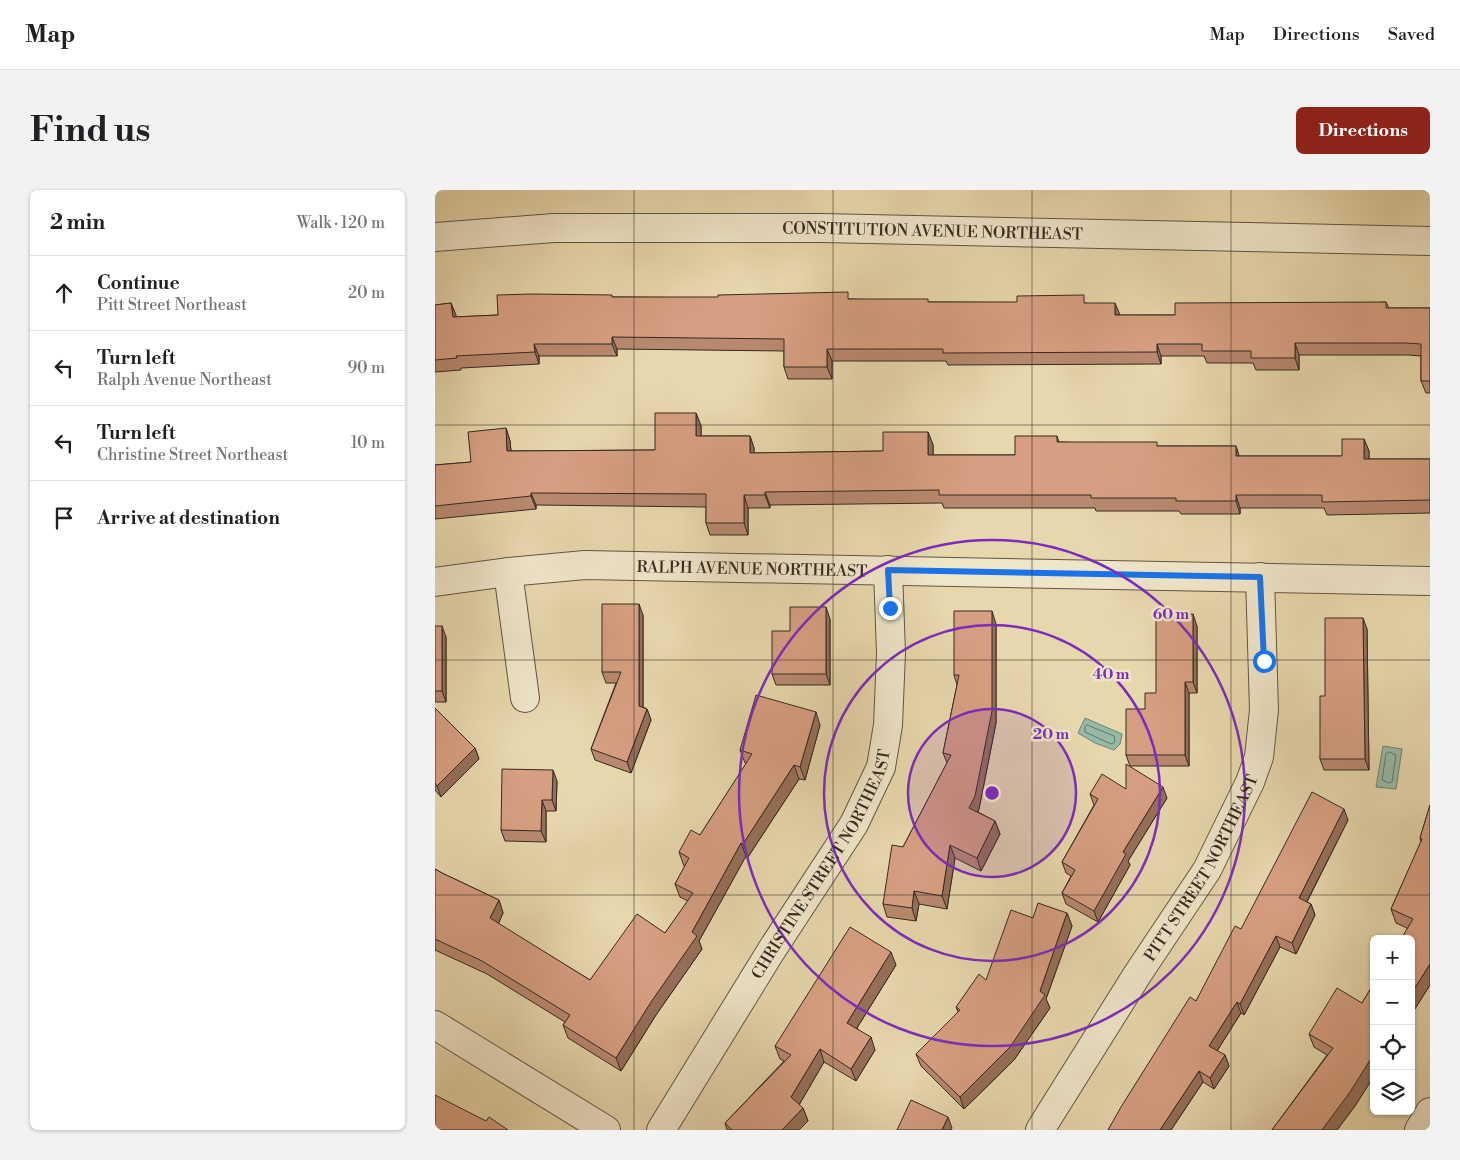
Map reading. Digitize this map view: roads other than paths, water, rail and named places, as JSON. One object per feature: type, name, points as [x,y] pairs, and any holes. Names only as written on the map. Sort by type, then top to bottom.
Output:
[{"type":"street","name":"CONSTITUTION AVENUE NORTHEAST","points":[[435,237],[554,228],[802,228],[1430,241]]},
{"type":"street","name":"RALPH AVENUE NORTHEAST","points":[[435,582],[508,572],[585,565],[1430,581]]},
{"type":"street","name":"CHRISTINE STREET NORTHEAST","points":[[661,1130],[771,951],[854,824],[881,767],[888,725],[891,653],[888,570]]},
{"type":"street","points":[[508,572],[525,698]]},
{"type":"street","name":"PITT STREET NORTHEAST","points":[[1040,1130],[1137,975],[1207,870],[1250,782],[1259,757],[1264,710],[1260,577]]},
{"type":"street","points":[[435,1024],[606,1130]]},
{"type":"street","points":[[1419,1130],[1430,1112]]},
{"type":"water","points":[[1085,718],[1122,734],[1120,744],[1114,750],[1095,743],[1078,733]]},
{"type":"water","points":[[1383,746],[1402,749],[1396,789],[1376,787]]}]
